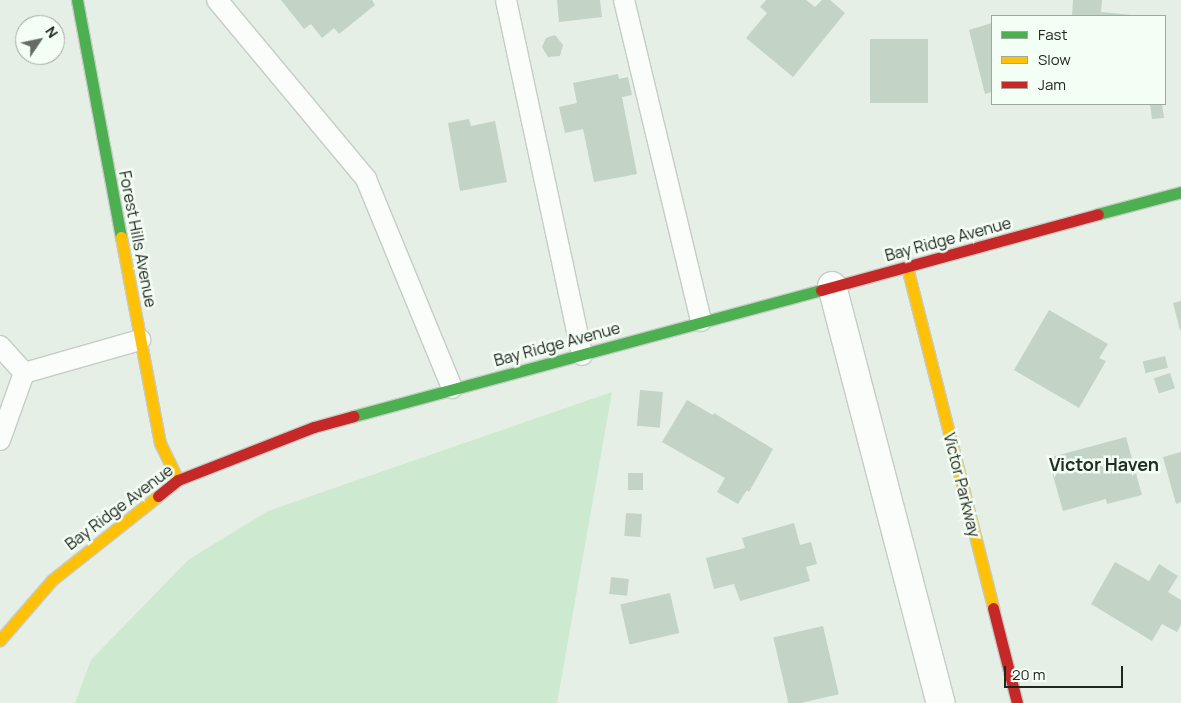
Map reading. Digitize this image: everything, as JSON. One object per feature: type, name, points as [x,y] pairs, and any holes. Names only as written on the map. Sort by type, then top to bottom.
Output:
[{"type":"main road","name":"Forest Hills Avenue","points":[[77,0],[160,443],[178,480]]},
{"type":"main road","name":"Bay Ridge Avenue","points":[[0,640],[7,617],[178,480],[314,427],[452,388],[582,355],[701,321],[1181,192]]},
{"type":"main road","name":"Victor Parkway","points":[[907,267],[1017,703]]},
{"type":"street","points":[[832,286],[941,703]]},
{"type":"lane","points":[[217,0],[366,179],[452,388]]},
{"type":"lane","points":[[506,0],[582,355]]},
{"type":"lane","points":[[624,0],[701,321]]},
{"type":"lane","points":[[24,373],[140,340]]},
{"type":"lane","points":[[0,346],[24,373]]},
{"type":"lane","points":[[0,440],[24,373]]},
{"type":"green space","points":[[612,392],[557,703],[75,703],[91,660],[188,560],[268,511]]},
{"type":"building","points":[[281,0],[372,0],[375,5],[339,34],[334,28],[322,38],[311,24],[304,29]]},
{"type":"building","points":[[557,0],[600,0],[602,17],[559,22]]},
{"type":"building","points":[[766,0],[806,0],[815,7],[822,0],[830,0],[845,13],[793,77],[746,38],[767,13],[760,7]]},
{"type":"building","points":[[1073,0],[1102,0],[1101,12],[1132,15],[1072,15]]},
{"type":"building","points":[[991,23],[991,92],[985,94],[969,30]]},
{"type":"building","points":[[555,35],[563,45],[560,56],[548,57],[542,47],[546,38]]},
{"type":"building","points":[[870,39],[928,39],[928,103],[870,103]]},
{"type":"building","points":[[618,74],[619,79],[628,77],[632,95],[622,97],[637,174],[594,182],[583,129],[565,133],[559,107],[577,103],[573,83]]},
{"type":"building","points":[[1150,105],[1162,105],[1164,118],[1152,119]]},
{"type":"building","points":[[469,119],[471,126],[495,121],[507,182],[460,191],[448,123]]},
{"type":"building","points":[[1181,301],[1181,330],[1180,330],[1173,303]]},
{"type":"building","points":[[1049,310],[1108,344],[1099,358],[1106,361],[1079,408],[1014,370]]},
{"type":"building","points":[[1165,356],[1168,368],[1146,373],[1143,362]]},
{"type":"building","points":[[1170,373],[1175,388],[1159,393],[1154,378]]},
{"type":"building","points":[[640,390],[663,392],[660,428],[637,426]]},
{"type":"building","points":[[687,400],[713,415],[714,413],[773,449],[749,492],[747,490],[738,504],[717,492],[725,478],[662,442]]},
{"type":"building","points":[[1126,437],[1142,495],[1107,504],[1106,499],[1063,511],[1048,458]]},
{"type":"building","points":[[1181,452],[1181,502],[1176,504],[1163,457]]},
{"type":"building","points":[[628,473],[643,473],[643,490],[628,490]]},
{"type":"building","points":[[626,513],[642,514],[640,537],[624,536]]},
{"type":"building","points":[[794,523],[800,545],[811,542],[817,564],[806,567],[810,581],[740,601],[734,584],[714,589],[706,558],[745,548],[742,538]]},
{"type":"building","points":[[1115,562],[1149,581],[1159,564],[1178,576],[1168,592],[1181,600],[1181,624],[1177,632],[1162,624],[1152,641],[1091,604]]},
{"type":"building","points":[[611,577],[629,579],[627,596],[609,594]]},
{"type":"building","points":[[670,593],[679,633],[630,644],[620,604]]},
{"type":"building","points":[[823,626],[839,694],[801,703],[788,703],[773,637]]},
{"type":"traffic: fast","points":[[77,0],[121,237]]},
{"type":"traffic: fast","points":[[1098,214],[1181,192]]},
{"type":"traffic: fast","points":[[354,416],[821,290]]},
{"type":"traffic: slow","points":[[121,237],[160,443],[178,480]]},
{"type":"traffic: slow","points":[[907,267],[993,608]]},
{"type":"traffic: slow","points":[[0,640],[52,580],[158,496]]},
{"type":"traffic: jam","points":[[821,290],[1098,214]]},
{"type":"traffic: jam","points":[[158,496],[178,480],[314,427],[354,416]]},
{"type":"traffic: jam","points":[[993,608],[1017,703]]},
{"type":"district","name":"Victor Haven","points":[[1104,464]]}]
